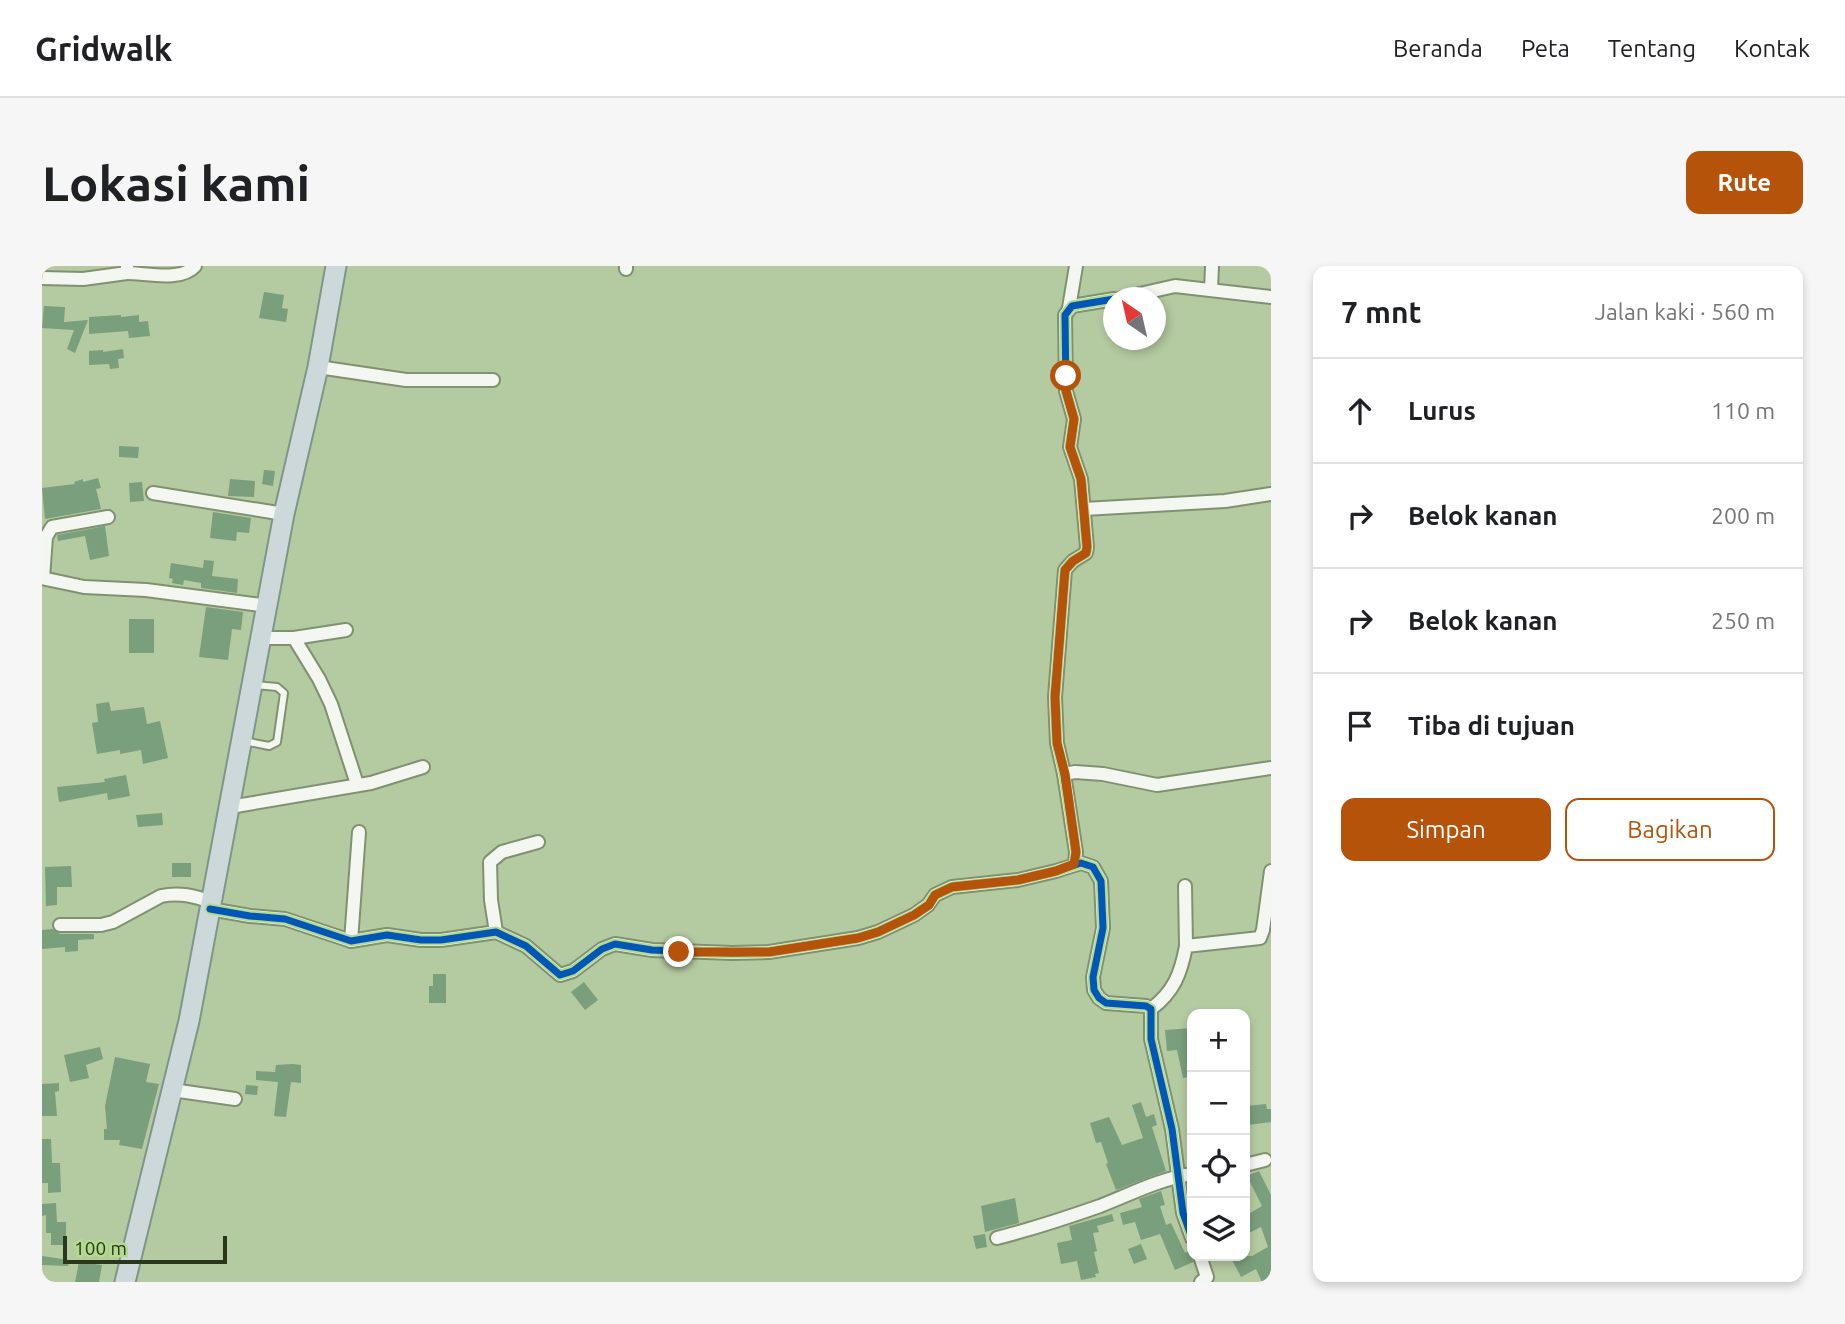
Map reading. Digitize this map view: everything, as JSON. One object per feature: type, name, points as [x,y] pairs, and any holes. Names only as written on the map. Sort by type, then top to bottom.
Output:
[{"type":"highway","points":[[125,1282],[189,1021],[284,514],[318,368],[336,266]]},
{"type":"street","points":[[42,278],[83,279],[127,270],[178,275],[188,273],[195,266]]},
{"type":"street","points":[[1074,864],[1076,852],[1065,774],[1057,743],[1055,697],[1065,570],[1086,553],[1087,547],[1081,479],[1070,447],[1074,419],[1066,391],[1065,315],[1069,308],[1076,266]]},
{"type":"street","points":[[1211,290],[1212,266]]},
{"type":"street","points":[[1166,287],[1271,297]]},
{"type":"street","points":[[1069,308],[1103,301]]},
{"type":"street","points":[[318,368],[405,380],[493,380]]},
{"type":"street","points":[[153,493],[284,514]]},
{"type":"street","points":[[1084,509],[1225,501],[1271,494]]},
{"type":"street","points":[[108,517],[52,527],[46,537],[43,578],[84,587],[146,590],[268,606]]},
{"type":"street","points":[[261,638],[294,638],[346,630]]},
{"type":"street","points":[[294,638],[331,704],[358,784]]},
{"type":"street","points":[[230,807],[358,784],[423,768]]},
{"type":"street","points":[[1065,774],[1088,772],[1157,786],[1271,768]]},
{"type":"street","points":[[351,941],[359,832]]},
{"type":"street","points":[[496,932],[491,900],[490,862],[502,852],[538,842]]},
{"type":"street","points":[[60,925],[101,925],[113,922],[161,895],[181,893],[211,905],[250,916],[285,919],[351,941],[387,935],[441,940],[496,932],[526,946],[560,975],[573,971],[610,945],[620,943],[679,952],[769,952],[858,938],[914,915],[929,905],[935,895],[952,887],[1018,880],[1081,863],[1094,867],[1101,881],[1102,928],[1093,976],[1094,990],[1098,998],[1106,1003],[1146,1006],[1151,1009]]},
{"type":"street","points":[[1186,946],[1260,938],[1271,871]]},
{"type":"street","points":[[1151,1009],[1175,986],[1186,946],[1185,887]]},
{"type":"street","points":[[1151,1009],[1151,1039],[1172,1129],[1183,1213],[1187,1224]]},
{"type":"street","points":[[172,1090],[235,1100]]},
{"type":"street","points":[[1250,1164],[1265,1160]]},
{"type":"street","points":[[997,1238],[1039,1227],[1187,1175]]},
{"type":"street","points":[[1201,1282],[1207,1277],[1202,1261]]},
{"type":"lane","points":[[242,741],[269,746],[277,742],[284,693],[277,687],[253,684]]},
{"type":"building","points":[[264,292],[284,295],[282,308],[288,309],[286,322],[259,318]]},
{"type":"building","points":[[44,306],[65,307],[64,322],[88,320],[75,353],[67,349],[74,330],[42,328]]},
{"type":"building","points":[[139,315],[139,322],[148,321],[150,336],[129,338],[128,331],[89,334],[89,317]]},
{"type":"building","points":[[123,349],[124,358],[118,359],[119,368],[110,369],[109,364],[89,365],[89,351]]},
{"type":"building","points":[[119,446],[139,447],[138,458],[119,457]]},
{"type":"building","points":[[264,470],[275,471],[273,486],[262,484]]},
{"type":"building","points":[[98,478],[101,488],[96,489],[101,509],[45,519],[42,488]]},
{"type":"building","points":[[230,479],[255,481],[254,497],[228,496]]},
{"type":"building","points":[[142,482],[144,501],[130,502],[129,483]]},
{"type":"building","points":[[213,512],[251,518],[249,533],[237,532],[236,541],[210,538]]},
{"type":"building","points":[[105,526],[109,556],[90,560],[85,536],[58,541],[57,535]]},
{"type":"building","points":[[204,560],[214,561],[212,576],[238,579],[237,593],[201,588],[201,583],[184,580],[183,585],[172,583],[173,579],[169,578],[171,563],[203,568]]},
{"type":"building","points":[[206,607],[243,612],[241,630],[232,629],[228,660],[199,657]]},
{"type":"building","points":[[129,619],[154,619],[154,653],[129,653]]},
{"type":"building","points":[[109,702],[111,711],[144,707],[147,724],[160,721],[168,758],[143,764],[141,750],[97,754],[92,723],[98,722],[96,704]]},
{"type":"building","points":[[126,775],[130,796],[108,800],[107,793],[59,802],[57,787],[105,782],[104,779]]},
{"type":"building","points":[[162,813],[163,825],[138,827],[136,815]]},
{"type":"building","points":[[172,863],[191,863],[191,877],[172,877]]},
{"type":"building","points":[[71,866],[72,887],[57,887],[57,905],[46,906],[45,867]]},
{"type":"building","points":[[53,929],[60,934],[94,934],[94,939],[78,940],[78,951],[65,952],[65,947],[42,949],[42,930]]},
{"type":"building","points":[[433,974],[446,974],[446,1003],[429,1003],[429,986],[433,986]]},
{"type":"building","points":[[584,982],[598,1000],[585,1010],[571,992]]},
{"type":"building","points":[[1187,1028],[1187,1077],[1183,1078],[1177,1050],[1167,1051],[1165,1030]]},
{"type":"building","points":[[100,1047],[103,1059],[86,1065],[89,1078],[70,1082],[64,1055]]},
{"type":"building","points":[[115,1057],[150,1064],[146,1082],[159,1084],[142,1149],[119,1145],[120,1140],[104,1140],[104,1129],[107,1129],[105,1106]]},
{"type":"building","points":[[276,1065],[301,1065],[301,1083],[291,1082],[286,1117],[274,1116],[278,1082],[256,1080],[256,1071],[275,1072]]},
{"type":"building","points":[[59,1083],[59,1091],[55,1092],[57,1116],[42,1116],[42,1084]]},
{"type":"building","points":[[246,1085],[258,1086],[257,1095],[245,1094]]},
{"type":"building","points":[[1141,1102],[1146,1117],[1154,1114],[1157,1125],[1152,1127],[1166,1171],[1116,1190],[1101,1142],[1096,1143],[1090,1123],[1109,1117],[1122,1145],[1143,1138],[1132,1105]]},
{"type":"building","points":[[1266,1104],[1267,1109],[1271,1109],[1271,1122],[1250,1125],[1250,1106]]},
{"type":"building","points":[[42,1139],[51,1139],[52,1163],[60,1163],[61,1192],[48,1193],[48,1183],[42,1183]]},
{"type":"building","points":[[1259,1171],[1271,1195],[1271,1282],[1262,1282],[1256,1269],[1241,1277],[1233,1261],[1250,1261],[1250,1256],[1268,1247],[1261,1227],[1250,1232],[1250,1213],[1262,1206],[1250,1182],[1250,1175]]},
{"type":"building","points":[[1161,1191],[1165,1205],[1160,1206],[1166,1225],[1171,1223],[1185,1253],[1187,1252],[1187,1261],[1193,1262],[1175,1270],[1160,1234],[1141,1240],[1135,1222],[1123,1225],[1120,1213],[1142,1207],[1139,1199]]},
{"type":"building","points":[[1015,1198],[1019,1223],[985,1232],[981,1206]]},
{"type":"building","points":[[56,1203],[57,1222],[66,1222],[66,1245],[51,1245],[51,1233],[46,1233],[46,1215],[42,1216],[42,1204]]},
{"type":"building","points":[[1112,1214],[1114,1221],[1097,1226],[1099,1232],[1093,1233],[1099,1273],[1095,1274],[1096,1277],[1081,1280],[1077,1261],[1061,1264],[1057,1243],[1072,1240],[1069,1226]]},
{"type":"building","points":[[985,1234],[987,1247],[976,1249],[973,1236]]},
{"type":"building","points":[[1141,1244],[1147,1259],[1134,1264],[1128,1249]]},
{"type":"building","points":[[42,1256],[69,1260],[68,1266],[42,1265]]},
{"type":"building","points":[[79,1262],[102,1265],[99,1282],[75,1282]]},
{"type":"cycle path","points":[[1075,864],[1076,852],[1057,743],[1055,697],[1065,570],[1086,553],[1087,547],[1081,479],[1070,447],[1074,419],[1066,391],[1065,315],[1072,306],[1103,301]]},
{"type":"cycle path","points":[[210,909],[285,919],[351,941],[387,935],[441,940],[496,932],[526,946],[560,975],[573,971],[602,949],[615,944],[652,950],[732,953],[769,952],[858,938],[914,915],[928,905],[935,895],[952,887],[1018,880],[1081,863],[1093,867],[1101,881],[1103,928],[1093,977],[1094,990],[1106,1003],[1146,1006],[1151,1009],[1151,1039],[1172,1129],[1183,1213],[1187,1224]]},
{"type":"route","points":[[679,952],[769,952],[858,938],[914,915],[929,905],[935,895],[952,887],[1018,880],[1074,864],[1076,852],[1065,774],[1057,743],[1055,697],[1065,570],[1086,553],[1087,547],[1081,479],[1070,447],[1074,419],[1066,391],[1066,376]]}]
